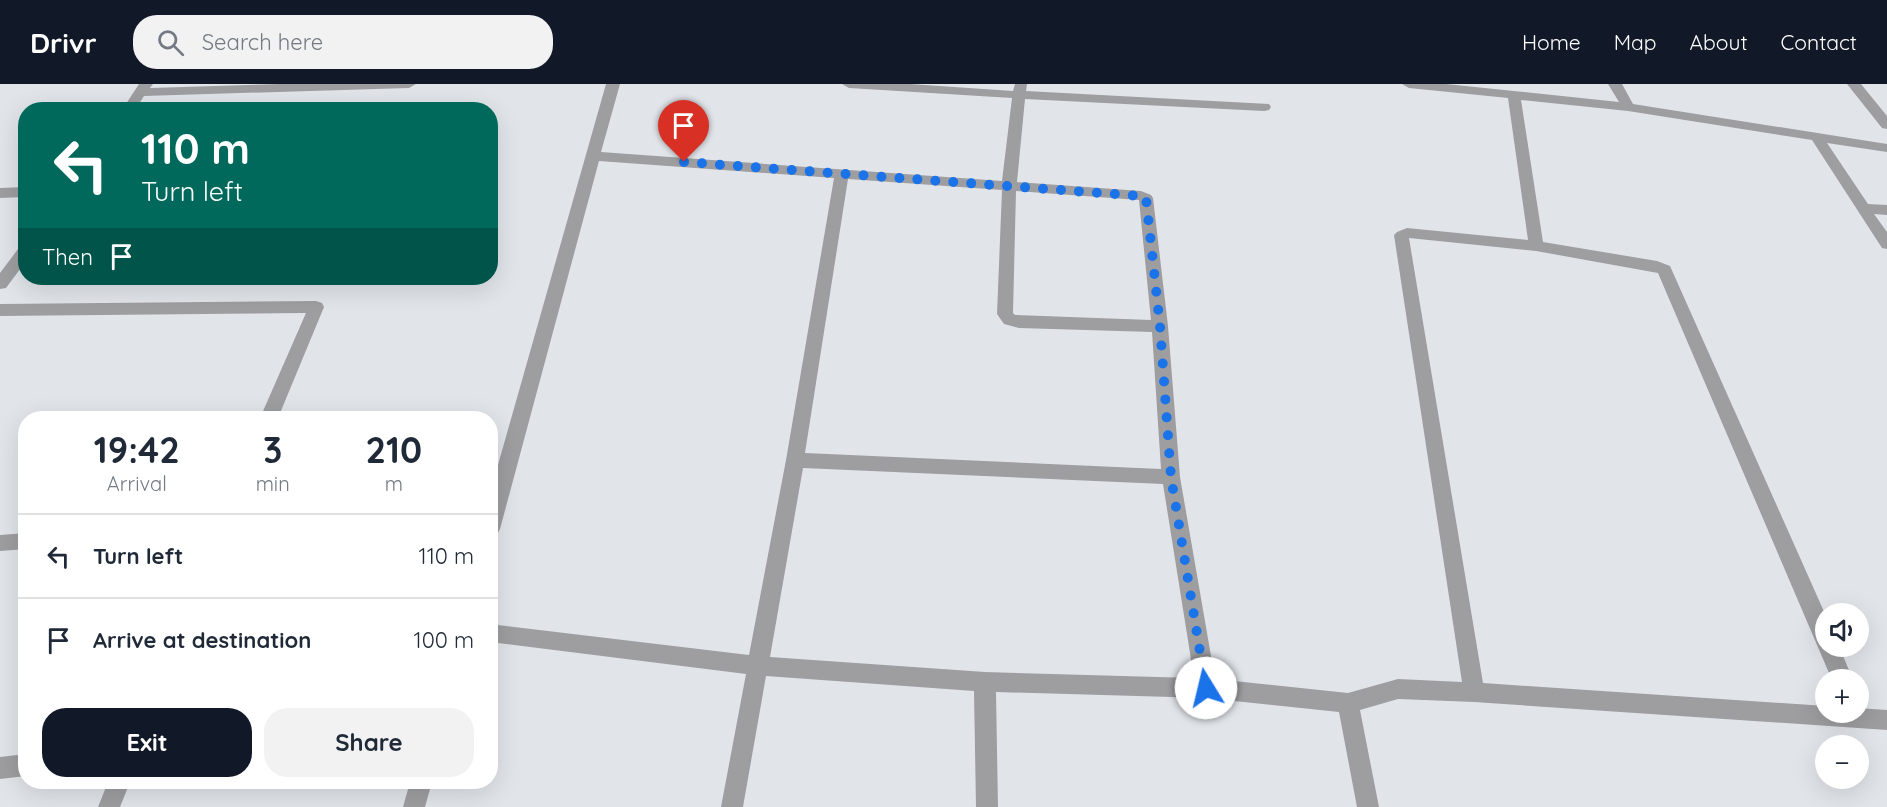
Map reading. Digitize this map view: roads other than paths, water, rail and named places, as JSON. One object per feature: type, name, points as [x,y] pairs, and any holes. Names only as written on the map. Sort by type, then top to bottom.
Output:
[{"type":"street","points":[[133,102],[143,88],[409,84]]},
{"type":"street","points":[[498,500],[613,84]]},
{"type":"street","points":[[849,84],[1168,97],[1264,107]]},
{"type":"street","points":[[1409,84],[1628,107],[1887,148]]},
{"type":"street","points":[[1615,84],[1628,107]]},
{"type":"street","points":[[1854,84],[1887,125]]},
{"type":"street","points":[[1020,90],[1009,187],[1004,310],[1010,320],[1019,322],[1160,326]]},
{"type":"street","points":[[1514,95],[1536,246]]},
{"type":"street","points":[[1817,138],[1887,244]]},
{"type":"street","points":[[593,156],[1146,198],[1160,326],[1171,477],[1206,688]]},
{"type":"street","points":[[732,807],[795,460],[842,174]]},
{"type":"street","points":[[0,193],[18,192]]},
{"type":"street","points":[[1863,208],[1887,210]]},
{"type":"street","points":[[1474,692],[1402,235],[1413,233],[1536,246],[1657,266],[1667,273],[1815,615]]},
{"type":"street","points":[[0,284],[18,260]]},
{"type":"street","points":[[0,310],[316,307],[272,411]]},
{"type":"street","points":[[795,460],[1171,477]]},
{"type":"street","points":[[0,543],[18,542]]},
{"type":"street","points":[[498,634],[758,666],[985,682],[1206,688],[1348,703],[1398,689],[1815,712]]},
{"type":"street","points":[[985,682],[987,807]]},
{"type":"street","points":[[1348,703],[1368,807]]},
{"type":"street","points":[[1869,717],[1887,720]]},
{"type":"street","points":[[0,768],[18,766]]},
{"type":"street","points":[[109,807],[116,789]]},
{"type":"street","points":[[414,807],[419,789]]}]
